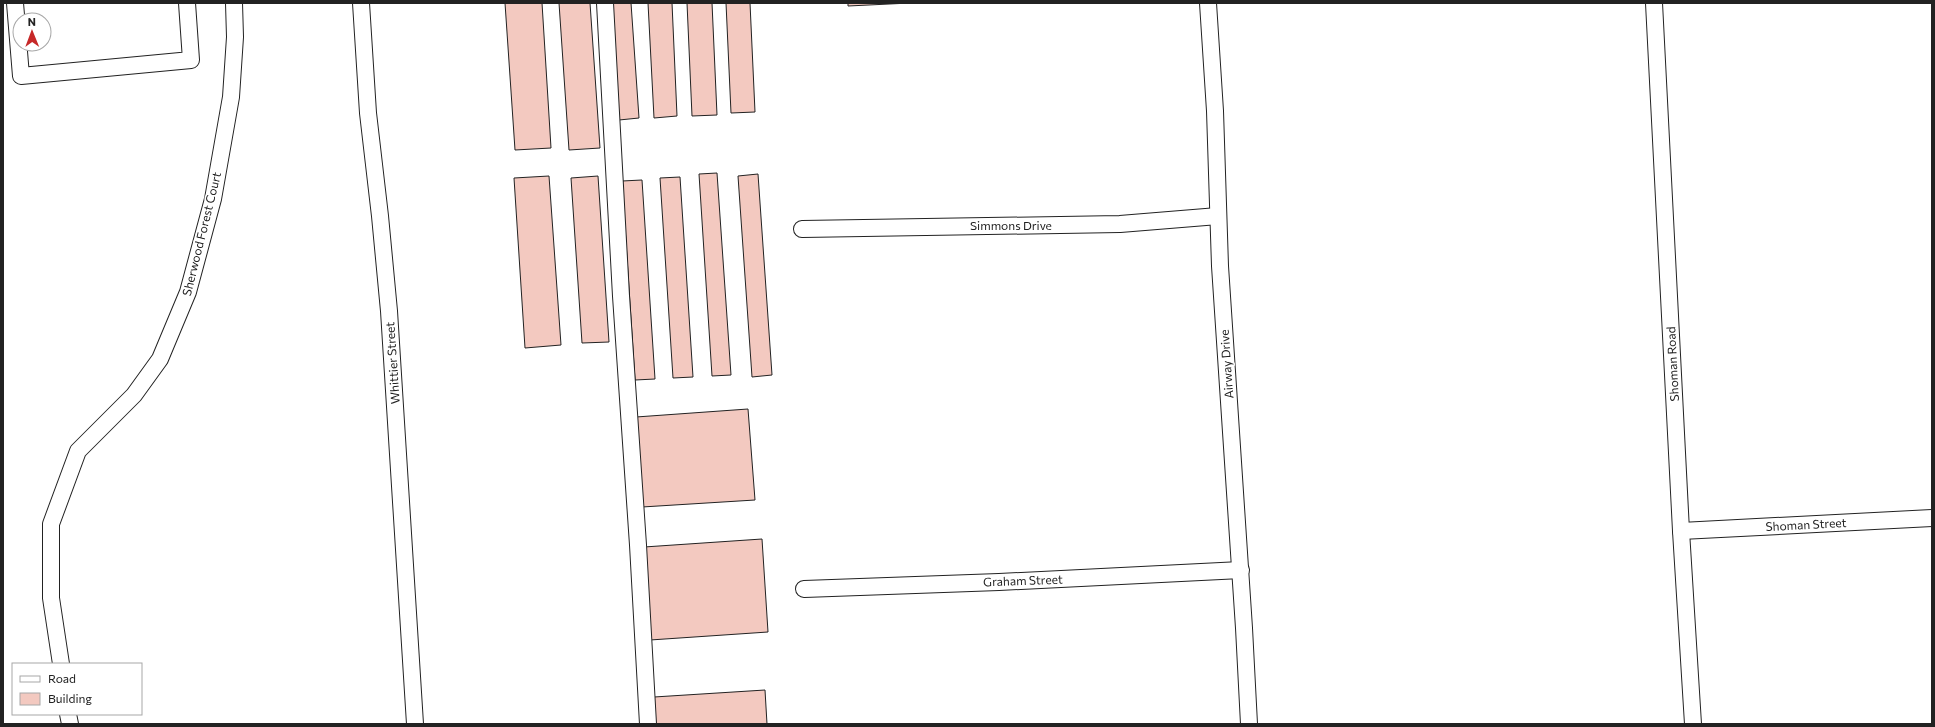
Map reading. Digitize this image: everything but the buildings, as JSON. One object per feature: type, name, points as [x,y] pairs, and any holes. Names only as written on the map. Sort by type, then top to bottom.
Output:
[{"type":"street","points":[[15,3],[21,76],[191,60],[187,3]]},
{"type":"street","name":"Sherwood Forest Court","points":[[61,663],[51,598],[51,524],[78,451],[134,395],[160,359],[188,292],[213,199],[232,97],[235,37],[234,3]]},
{"type":"street","name":"Whittier Street","points":[[361,3],[368,113],[389,311],[415,724]]},
{"type":"street","points":[[604,3],[648,724]]},
{"type":"street","name":"Airway Drive","points":[[1208,3],[1215,111],[1224,339],[1241,570],[1249,724]]},
{"type":"street","name":"Shoman Road","points":[[1654,3],[1681,531],[1693,724]]},
{"type":"street","name":"Simmons Drive","points":[[802,229],[1120,224],[1218,216]]},
{"type":"street","name":"Shoman Street","points":[[1681,531],[1932,518]]},
{"type":"street","name":"Graham Street","points":[[804,589],[999,582],[1241,570]]}]
